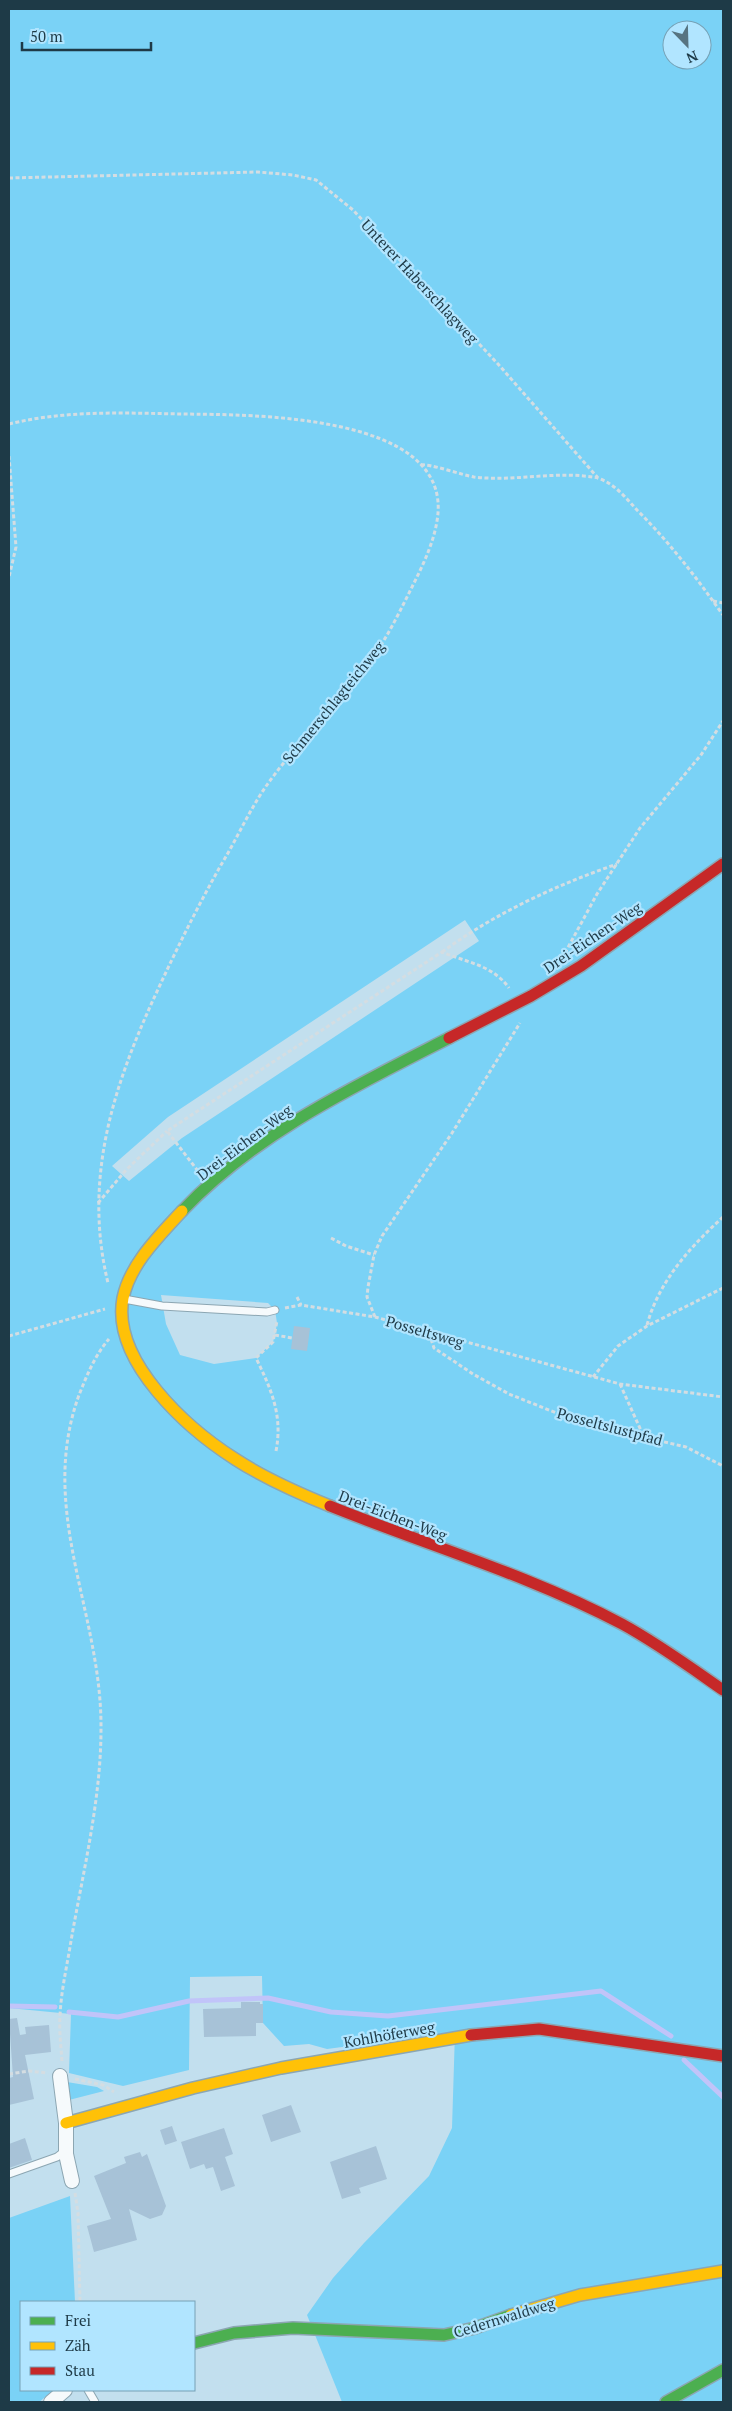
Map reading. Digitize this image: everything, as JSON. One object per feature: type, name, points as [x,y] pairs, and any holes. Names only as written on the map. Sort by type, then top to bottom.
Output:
[{"type":"street","name":"Drei-Eichen-Weg","points":[[723,864],[575,969],[517,1003],[399,1062],[306,1115],[251,1152],[209,1186],[177,1217],[144,1256],[128,1283],[123,1302],[124,1328],[139,1365],[159,1393],[197,1431],[230,1457],[335,1509],[544,1588],[625,1626],[723,1690]]},
{"type":"street","name":"Kohlhöferweg","points":[[66,2123],[126,2105],[281,2068],[510,2030],[571,2032],[723,2056]]},
{"type":"street","points":[[62,2076],[66,2150],[72,2181]]},
{"type":"street","name":"Cedernwaldweg","points":[[195,2343],[234,2333],[293,2328],[410,2335],[444,2335],[475,2328],[540,2305],[580,2295],[723,2271]]},
{"type":"street","points":[[666,2402],[723,2370]]},
{"type":"street","points":[[51,2402],[64,2391]]},
{"type":"lane","points":[[123,1302],[267,1312],[275,1310]]},
{"type":"lane","points":[[9,2174],[57,2157],[66,2150]]},
{"type":"lane","points":[[89,2391],[95,2402]]},
{"type":"path","name":"Unterer Haberschlagweg","points":[[9,178],[258,172],[293,175],[316,180],[353,210],[382,239],[526,395],[598,478],[619,491],[664,536],[723,615]]},
{"type":"path","name":"Schmerschlagteichweg","points":[[9,424],[57,415],[84,413],[241,415],[300,419],[329,424],[367,434],[403,451],[422,465],[433,482],[438,510],[434,533],[425,562],[376,652],[270,781],[193,915],[144,1018],[114,1100],[105,1137],[98,1203],[100,1246],[108,1282],[112,1290],[123,1302]]},
{"type":"path","points":[[9,456],[16,547],[9,577]]},
{"type":"path","points":[[422,465],[427,464],[458,474],[484,478],[568,475],[598,478]]},
{"type":"path","points":[[713,600],[723,603]]},
{"type":"path","points":[[561,960],[597,894],[640,828],[702,755],[723,721]]},
{"type":"path","points":[[98,1203],[126,1170],[167,1131],[442,952],[480,925],[513,907],[586,875],[618,864]]},
{"type":"path","points":[[442,952],[471,961],[493,973],[505,982],[517,1003]]},
{"type":"path","points":[[375,1317],[367,1297],[374,1255],[382,1236],[458,1125],[521,1021]]},
{"type":"path","points":[[167,1131],[209,1186]]},
{"type":"path","points":[[647,1326],[651,1311],[665,1283],[697,1241],[723,1217]]},
{"type":"path","points":[[331,1238],[346,1246],[374,1255]]},
{"type":"path","points":[[593,1376],[618,1346],[647,1326],[723,1288]]},
{"type":"path","points":[[297,1297],[301,1305]]},
{"type":"path","points":[[9,1336],[123,1302]]},
{"type":"path","name":"Posseltsweg","points":[[275,1310],[301,1305],[375,1317],[620,1384],[723,1397]]},
{"type":"path","points":[[275,1310],[277,1323],[273,1342],[256,1358],[270,1386],[277,1408],[279,1428],[276,1451]]},
{"type":"path","points":[[62,2076],[60,2016],[92,1820],[102,1730],[100,1696],[89,1626],[66,1520],[64,1469],[72,1416],[88,1374],[103,1346],[124,1328]]},
{"type":"path","name":"Posseltslustpfad","points":[[428,1332],[434,1348],[472,1374],[509,1394],[564,1416],[604,1428],[686,1447],[723,1466]]},
{"type":"path","points":[[275,1335],[292,1338]]},
{"type":"path","points":[[620,1384],[643,1436]]},
{"type":"path","points":[[9,2074],[29,2071],[103,2085],[111,2088],[126,2105]]},
{"type":"path","points":[[72,2181],[78,2213],[80,2301]]},
{"type":"shaded area","points":[[9,9],[723,9],[723,2402],[342,2402],[307,2315],[333,2278],[429,2176],[452,2128],[455,2032],[327,2049],[309,2044],[284,2046],[263,2023],[262,1976],[190,1977],[189,2070],[123,2086],[69,2073],[71,2014],[9,2008]],"holes":[[[465,920],[479,941],[182,1138],[129,1181],[112,1166],[168,1117]],[[161,1295],[268,1303],[275,1310],[277,1323],[273,1342],[256,1358],[214,1364],[180,1355],[166,1324]]]},
{"type":"shaded area","points":[[67,2082],[97,2087],[104,2091],[69,2100]]},
{"type":"shaded area","points":[[70,2196],[75,2301],[20,2301],[20,2391],[53,2391],[39,2402],[9,2402],[9,2218]]},
{"type":"building","points":[[294,1326],[310,1328],[307,1351],[291,1349]]},
{"type":"building","points":[[241,2002],[260,2002],[260,2004],[263,2004],[263,2023],[256,2023],[256,2036],[204,2037],[203,2009],[241,2008]]},
{"type":"building","points":[[17,2018],[20,2035],[26,2034],[25,2027],[49,2025],[51,2052],[25,2055],[34,2099],[9,2105],[9,2078],[13,2077],[9,2019]]},
{"type":"building","points":[[291,2105],[301,2132],[271,2142],[262,2115]]},
{"type":"building","points":[[172,2126],[177,2141],[165,2145],[160,2130]]},
{"type":"building","points":[[224,2128],[233,2154],[225,2157],[235,2186],[221,2191],[213,2167],[206,2169],[204,2164],[190,2169],[181,2142]]},
{"type":"building","points":[[25,2138],[32,2160],[9,2168],[9,2144]]},
{"type":"building","points":[[376,2146],[387,2179],[359,2188],[361,2193],[342,2199],[330,2162]]},
{"type":"building","points":[[140,2152],[142,2157],[147,2154],[166,2206],[162,2215],[150,2219],[129,2209],[137,2240],[94,2252],[87,2226],[111,2219],[94,2176],[126,2163],[124,2157]]},
{"type":"waterway","points":[[69,2012],[118,2017],[189,2001],[268,1998],[331,2012],[388,2016],[601,1991],[671,2036]]},
{"type":"waterway","points":[[9,2006],[55,2007]]},
{"type":"waterway","points":[[684,2060],[723,2097]]},
{"type":"traffic: fast","points":[[182,1211],[211,1183],[274,1135],[343,1093],[449,1038]]},
{"type":"traffic: fast","points":[[195,2343],[234,2333],[293,2328],[444,2335],[475,2328],[511,2315]]},
{"type":"traffic: fast","points":[[666,2402],[723,2370]]},
{"type":"traffic: slow","points":[[182,1211],[146,1251],[127,1286],[123,1298],[122,1322],[129,1346],[141,1369],[157,1391],[196,1430],[216,1446],[258,1473],[330,1506]]},
{"type":"traffic: slow","points":[[66,2123],[193,2088],[281,2068],[471,2035]]},
{"type":"traffic: slow","points":[[511,2315],[580,2295],[723,2271]]},
{"type":"traffic: jam","points":[[449,1038],[531,996],[581,966],[723,864]]},
{"type":"traffic: jam","points":[[330,1506],[514,1575],[587,1606],[648,1639],[723,1690]]},
{"type":"traffic: jam","points":[[471,2035],[539,2029],[723,2056]]}]
